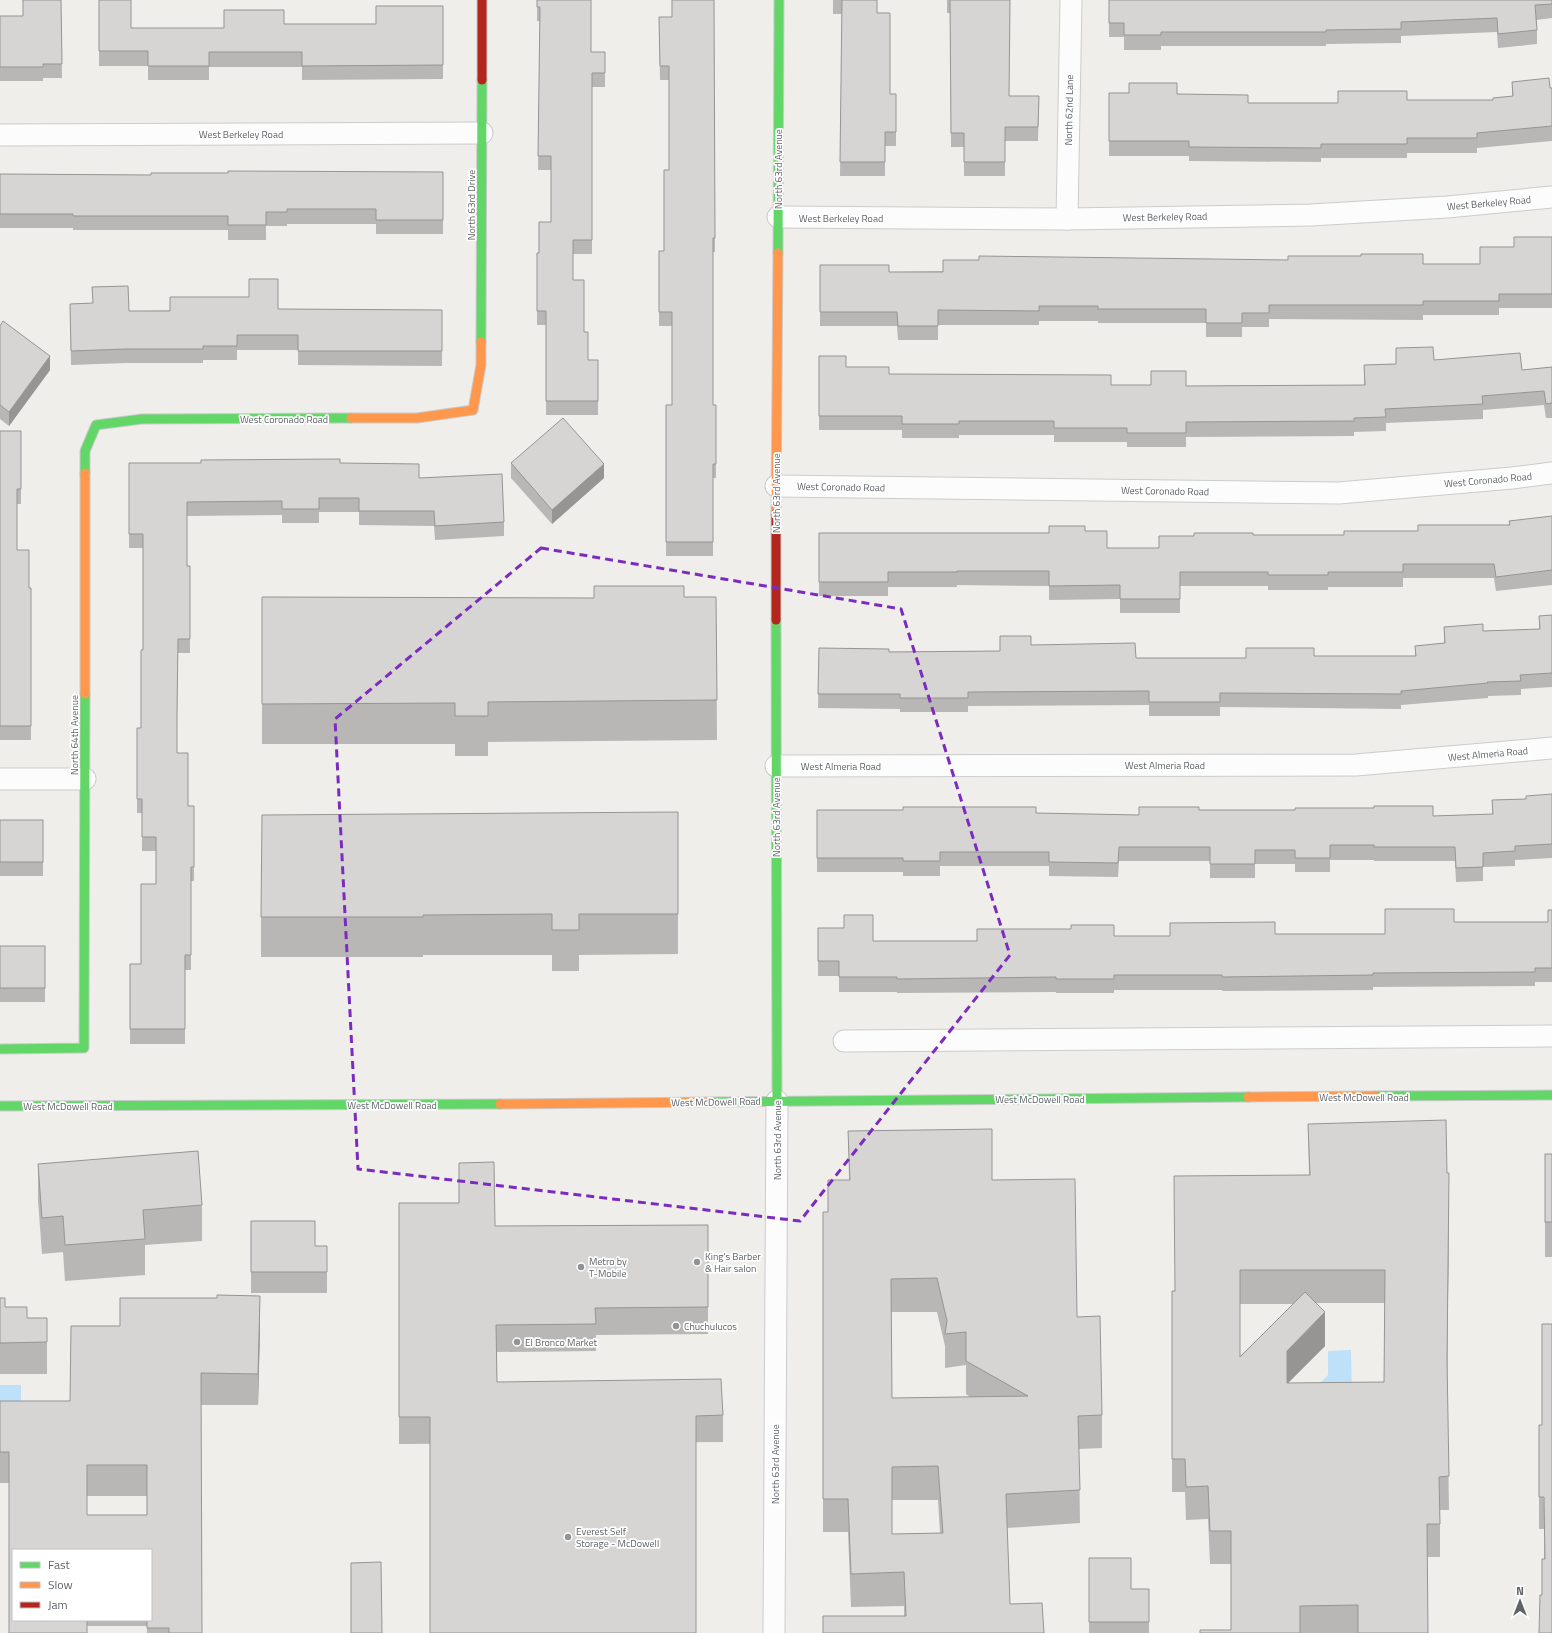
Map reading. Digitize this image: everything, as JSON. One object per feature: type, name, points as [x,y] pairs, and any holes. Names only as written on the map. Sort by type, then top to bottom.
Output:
[{"type":"street","name":"North 63rd Drive","points":[[473,410],[481,365],[482,0]]},
{"type":"street","name":"North 63rd Avenue","points":[[774,1633],[777,1101],[776,486],[779,0]]},
{"type":"street","name":"North 62nd Lane","points":[[1067,219],[1071,0]]},
{"type":"street","name":"West Berkeley Road","points":[[0,134],[482,133]]},
{"type":"street","name":"West Berkeley Road","points":[[778,217],[1067,219],[1311,215],[1447,207],[1552,197]]},
{"type":"street","name":"West Coronado Road","points":[[96,425],[142,419],[417,418],[473,410]]},
{"type":"street","name":"North 64th Avenue","points":[[0,1049],[84,1048],[85,451],[96,425]]},
{"type":"street","name":"West Coronado Road","points":[[776,486],[1339,493],[1512,478],[1552,473]]},
{"type":"street","name":"West Almeria Road","points":[[776,766],[1356,765],[1552,748]]},
{"type":"street","points":[[0,779],[85,779]]},
{"type":"street","points":[[844,1041],[1552,1036]]},
{"type":"street","name":"West McDowell Road","points":[[0,1106],[1552,1095]]},
{"type":"highlighted area","points":[[541,548],[901,609],[1010,955],[800,1221],[358,1169],[335,719]]},
{"type":"water","points":[[1351,1350],[1352,1397],[1321,1397],[1321,1382],[1328,1375],[1328,1351]]},
{"type":"water","points":[[0,1385],[21,1385],[21,1408],[0,1408]]},
{"type":"building","points":[[23,0],[61,0],[62,64],[43,64],[43,67],[0,67],[0,16],[23,16]]},
{"type":"building","points":[[99,0],[131,0],[131,28],[224,28],[224,10],[284,10],[284,24],[376,24],[376,6],[443,6],[443,65],[302,66],[302,52],[209,52],[209,66],[148,66],[148,51],[99,51]]},
{"type":"building","points":[[537,0],[591,0],[591,52],[605,52],[605,73],[592,73],[592,240],[573,240],[573,280],[584,280],[584,332],[588,332],[588,360],[598,360],[598,401],[546,401],[546,311],[537,311],[537,253],[539,253],[539,222],[551,222],[551,156],[538,156],[540,7],[537,7]]},
{"type":"building","points":[[672,0],[714,0],[715,238],[713,238],[713,405],[716,405],[716,464],[713,464],[713,542],[666,542],[666,405],[672,405],[672,312],[659,312],[659,251],[664,251],[664,170],[669,170],[669,66],[660,66],[659,17],[672,17]]},
{"type":"building","points":[[842,0],[877,0],[877,13],[890,13],[890,94],[896,94],[896,132],[885,132],[885,162],[840,162]]},
{"type":"building","points":[[950,0],[1010,0],[1009,96],[1039,96],[1038,127],[1005,127],[1005,162],[964,162],[964,133],[951,133]]},
{"type":"building","points":[[1109,0],[1552,0],[1552,4],[1535,5],[1537,30],[1498,34],[1497,18],[1401,22],[1401,29],[1326,30],[1326,32],[1161,32],[1161,35],[1124,35],[1124,23],[1109,23]]},
{"type":"building","points":[[1549,78],[1550,88],[1552,88],[1552,126],[1477,133],[1477,138],[1407,138],[1407,144],[1321,144],[1321,148],[1189,147],[1189,141],[1109,141],[1109,93],[1129,93],[1129,83],[1177,83],[1177,94],[1248,95],[1248,103],[1338,103],[1338,91],[1407,91],[1407,100],[1493,100],[1493,98],[1513,96],[1512,82]]},
{"type":"building","points":[[228,171],[443,172],[443,220],[376,220],[376,209],[287,209],[287,212],[266,212],[266,225],[228,225],[228,216],[73,216],[73,214],[0,214],[0,174],[151,175],[151,173],[228,173]]},
{"type":"building","points":[[1514,237],[1552,237],[1552,294],[1499,294],[1499,301],[1423,301],[1423,305],[1269,305],[1269,313],[1242,313],[1242,323],[1206,323],[1206,309],[1098,309],[1098,306],[1039,306],[1039,311],[938,310],[938,326],[898,326],[897,312],[820,312],[820,265],[889,265],[889,272],[943,272],[943,260],[979,260],[979,256],[1288,260],[1288,256],[1361,256],[1361,254],[1423,254],[1423,264],[1480,264],[1480,247],[1514,247]]},
{"type":"building","points":[[249,279],[278,279],[278,309],[442,310],[442,351],[298,351],[298,335],[237,335],[237,346],[203,346],[203,349],[71,351],[70,304],[93,303],[92,287],[128,286],[129,311],[170,311],[170,297],[249,297]]},
{"type":"building","points":[[3,321],[50,356],[9,412],[0,405],[0,326]]},
{"type":"building","points":[[1433,347],[1434,360],[1520,353],[1522,370],[1552,367],[1552,403],[1546,404],[1544,391],[1482,396],[1483,404],[1385,409],[1386,417],[1354,418],[1354,421],[1186,422],[1186,433],[1127,433],[1127,428],[1054,428],[1054,421],[959,421],[959,424],[902,424],[902,416],[819,416],[819,356],[846,356],[846,367],[889,367],[889,374],[1111,375],[1111,385],[1151,385],[1151,371],[1186,371],[1186,386],[1365,385],[1364,365],[1396,364],[1396,348]]},
{"type":"building","points":[[563,418],[604,464],[552,510],[511,463]]},
{"type":"building","points":[[0,431],[21,431],[21,489],[17,489],[17,550],[29,550],[29,588],[31,588],[31,726],[0,726]]},
{"type":"building","points":[[340,459],[340,463],[419,464],[419,478],[502,474],[504,522],[435,526],[434,511],[359,511],[359,498],[319,498],[319,509],[282,509],[282,501],[187,502],[187,566],[190,566],[190,639],[178,639],[177,713],[177,753],[188,753],[188,806],[194,806],[194,867],[191,867],[191,955],[185,955],[185,1029],[130,1029],[130,964],[141,964],[141,884],[156,884],[156,837],[142,837],[142,799],[137,799],[137,728],[141,728],[141,650],[143,650],[143,534],[129,534],[129,463],[201,463],[201,460]]},
{"type":"building","points":[[1552,516],[1552,570],[1496,577],[1494,564],[1403,564],[1403,572],[1328,572],[1328,575],[1268,575],[1268,572],[1180,572],[1180,599],[1120,599],[1120,585],[1049,586],[1049,571],[888,572],[888,582],[819,582],[819,533],[1049,533],[1049,526],[1085,526],[1085,531],[1107,531],[1107,548],[1159,548],[1159,536],[1194,536],[1194,533],[1253,533],[1253,535],[1344,535],[1344,531],[1418,531],[1418,525],[1510,525],[1509,521]]},
{"type":"building","points":[[594,586],[684,586],[684,597],[716,597],[717,700],[488,702],[488,716],[455,716],[455,703],[262,704],[262,597],[594,598]]},
{"type":"building","points":[[1552,615],[1552,673],[1520,675],[1521,681],[1487,682],[1488,683],[1401,691],[1401,694],[1220,693],[1220,702],[1149,702],[1149,691],[968,692],[968,698],[900,698],[900,694],[818,694],[819,648],[889,649],[889,652],[1000,651],[1000,636],[1031,636],[1031,645],[1135,643],[1136,658],[1246,658],[1246,648],[1314,648],[1314,656],[1416,656],[1415,646],[1445,643],[1444,627],[1483,624],[1483,631],[1540,629],[1539,616]]},
{"type":"building","points":[[1552,794],[1552,844],[1515,846],[1515,851],[1483,853],[1483,867],[1456,868],[1455,847],[1374,847],[1374,845],[1330,845],[1330,858],[1295,858],[1295,850],[1255,850],[1255,864],[1210,864],[1210,847],[1119,847],[1118,863],[1049,862],[1049,852],[940,852],[940,861],[903,861],[903,858],[817,858],[817,810],[903,810],[903,807],[1036,807],[1036,813],[1139,815],[1139,807],[1199,807],[1199,810],[1295,810],[1295,808],[1433,806],[1433,816],[1493,814],[1492,800],[1526,799],[1526,796]]},
{"type":"building","points":[[678,812],[678,914],[579,914],[579,930],[552,930],[552,914],[423,915],[423,917],[261,917],[262,815]]},
{"type":"building","points":[[0,820],[43,820],[43,862],[0,862]]},
{"type":"building","points":[[1385,909],[1454,909],[1454,922],[1548,922],[1548,910],[1552,910],[1552,968],[1535,968],[1535,972],[1373,973],[1373,975],[1222,977],[1222,975],[1114,975],[1114,979],[1056,979],[1056,977],[897,979],[897,977],[839,977],[839,961],[818,961],[818,928],[844,928],[844,915],[873,915],[873,941],[977,941],[977,929],[1071,929],[1071,925],[1114,925],[1114,936],[1170,936],[1170,923],[1275,922],[1275,934],[1385,934]]},
{"type":"building","points":[[0,946],[45,946],[45,988],[0,988]]},
{"type":"building","points":[[1446,1120],[1447,1173],[1449,1173],[1447,1360],[1449,1476],[1439,1477],[1440,1524],[1427,1524],[1428,1633],[1358,1633],[1358,1605],[1300,1606],[1300,1633],[1200,1633],[1200,1630],[1231,1630],[1231,1531],[1210,1531],[1208,1486],[1186,1487],[1185,1459],[1172,1459],[1172,1291],[1175,1291],[1174,1176],[1310,1175],[1308,1124]],"holes":[[[1240,1270],[1385,1270],[1384,1382],[1287,1383],[1287,1351],[1325,1312],[1305,1292],[1240,1357]]]},
{"type":"building","points":[[992,1129],[992,1180],[1075,1179],[1077,1317],[1100,1316],[1102,1415],[1078,1416],[1080,1490],[1006,1494],[1010,1604],[1042,1603],[1044,1633],[823,1633],[823,1616],[906,1616],[904,1572],[851,1574],[848,1499],[823,1499],[823,1212],[828,1212],[828,1180],[850,1180],[848,1131]],"holes":[[[937,1278],[947,1321],[945,1334],[966,1332],[966,1361],[1028,1396],[892,1398],[891,1279]],[[938,1466],[943,1533],[892,1534],[892,1467]]]},
{"type":"building","points":[[198,1151],[202,1205],[143,1210],[145,1239],[65,1245],[63,1216],[42,1218],[38,1164]]},
{"type":"building","points":[[1545,1154],[1552,1154],[1552,1222],[1545,1222]]},
{"type":"building","points":[[494,1162],[495,1226],[708,1225],[708,1307],[595,1308],[596,1324],[496,1325],[497,1382],[721,1379],[723,1415],[696,1416],[696,1633],[430,1633],[430,1417],[399,1417],[399,1203],[459,1203],[459,1163]]},
{"type":"building","points":[[251,1221],[315,1221],[315,1246],[327,1246],[327,1272],[251,1272]]},
{"type":"building","points":[[217,1295],[260,1296],[258,1374],[201,1373],[202,1633],[169,1633],[169,1628],[147,1628],[147,1621],[152,1621],[152,1549],[12,1549],[12,1621],[87,1621],[87,1633],[9,1633],[9,1452],[0,1452],[0,1401],[70,1401],[71,1326],[120,1326],[120,1298],[217,1298]],"holes":[[[87,1465],[147,1465],[147,1515],[87,1515]]]},
{"type":"building","points":[[0,1298],[5,1298],[5,1307],[27,1307],[27,1318],[47,1318],[47,1342],[0,1343]]},
{"type":"building","points":[[1542,1324],[1552,1324],[1552,1633],[1539,1633],[1540,1595],[1542,1595],[1542,1559],[1545,1559],[1544,1497],[1539,1497],[1539,1425],[1542,1425]]},
{"type":"building","points":[[1089,1558],[1131,1558],[1131,1589],[1149,1589],[1149,1622],[1089,1622]]},
{"type":"building","points":[[381,1562],[382,1633],[351,1633],[351,1563]]},
{"type":"traffic: fast","points":[[778,253],[779,0]]},
{"type":"traffic: fast","points":[[481,342],[482,80]]},
{"type":"traffic: fast","points":[[85,473],[85,451],[96,425],[142,419],[351,418]]},
{"type":"traffic: fast","points":[[776,620],[777,1101]]},
{"type":"traffic: fast","points":[[0,1049],[84,1048],[85,694]]},
{"type":"traffic: fast","points":[[1375,1096],[1552,1095]]},
{"type":"traffic: fast","points":[[711,1102],[1248,1097]]},
{"type":"traffic: fast","points":[[0,1106],[500,1104]]},
{"type":"traffic: slow","points":[[776,513],[778,253]]},
{"type":"traffic: slow","points":[[351,418],[417,418],[473,410],[481,365],[481,342]]},
{"type":"traffic: slow","points":[[85,473],[85,694]]},
{"type":"traffic: slow","points":[[1248,1097],[1375,1096]]},
{"type":"traffic: slow","points":[[500,1104],[711,1102]]},
{"type":"traffic: jam","points":[[482,0],[482,80]]},
{"type":"traffic: jam","points":[[776,513],[776,620]]},
{"type":"place","name":"King's Barber & Hair salon","points":[[697,1262]]},
{"type":"place","name":"Metro by T-Mobile","points":[[581,1267]]},
{"type":"place","name":"Chuchulucos","points":[[676,1326]]},
{"type":"place","name":"El Bronco Market","points":[[517,1342]]},
{"type":"place","name":"Everest Self Storage - McDowell","points":[[568,1537]]}]
